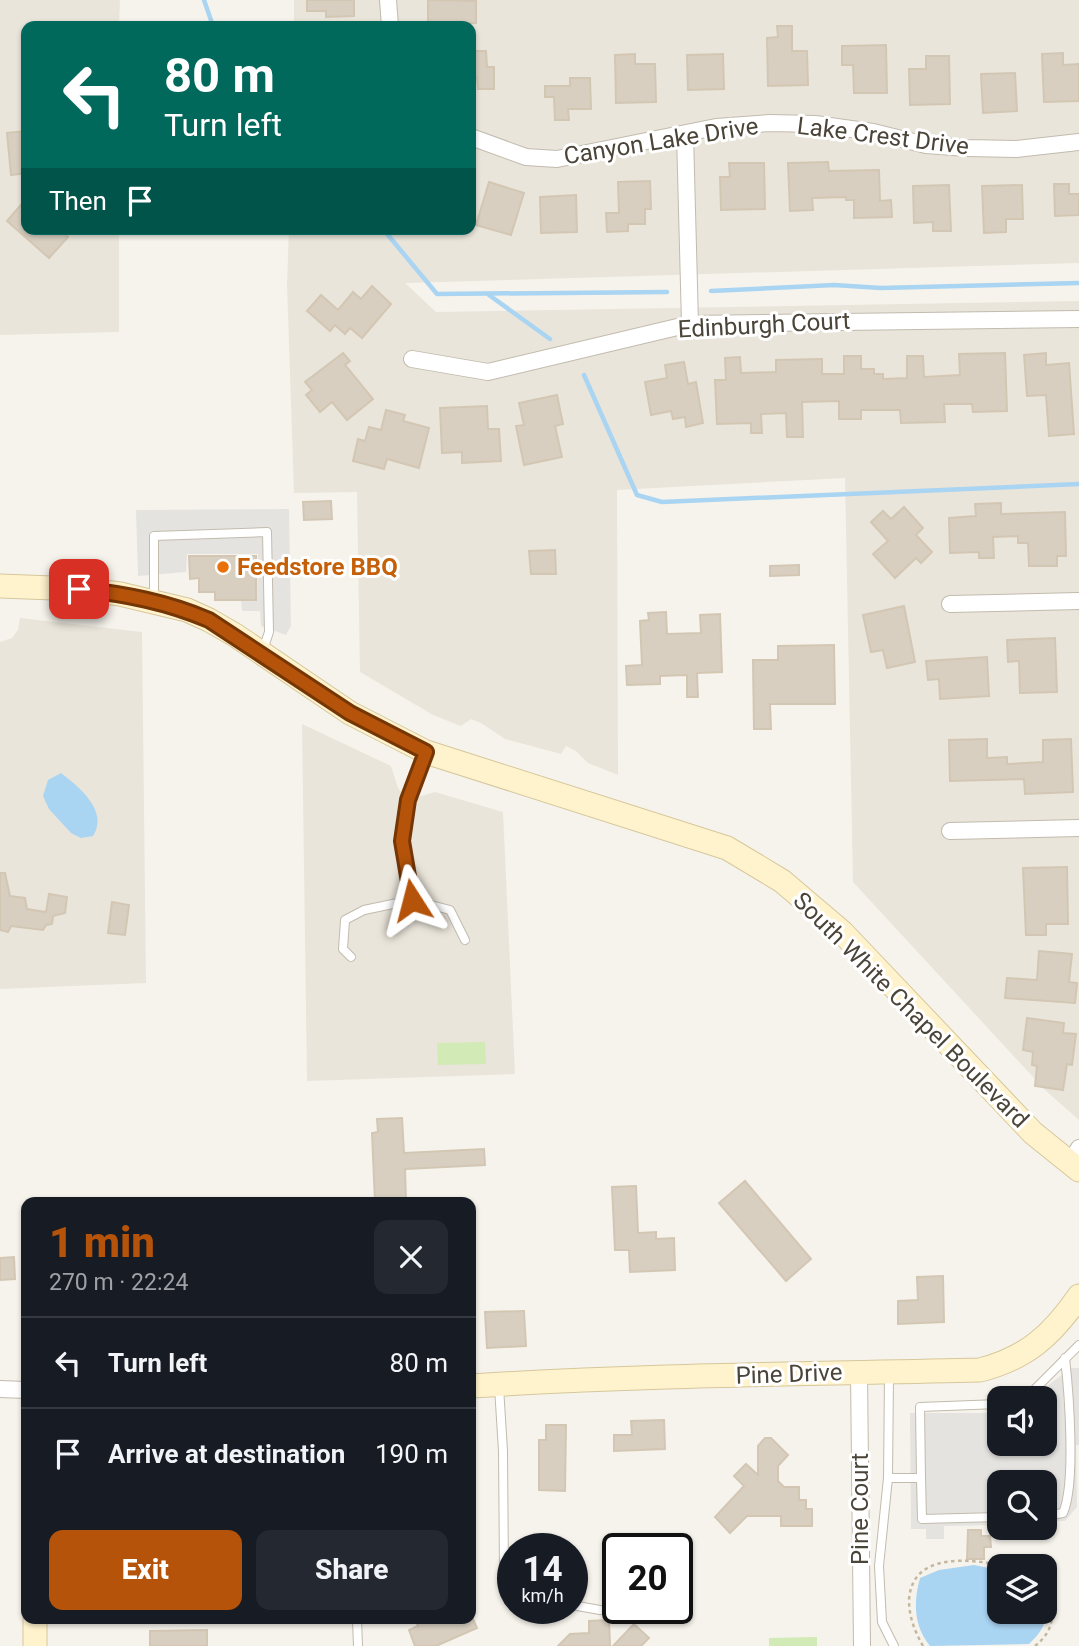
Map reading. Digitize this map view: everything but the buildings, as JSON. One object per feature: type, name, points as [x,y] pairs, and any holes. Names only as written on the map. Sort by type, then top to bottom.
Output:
[{"type":"main road","name":"South White Chapel Boulevard","points":[[0,586],[79,589],[154,600],[187,610],[209,620],[262,653],[350,713],[426,752],[727,848],[782,881],[842,932],[1033,1133],[1076,1160]]},
{"type":"main road","name":"Pine Drive","points":[[476,1386],[559,1380],[980,1370],[1002,1364],[1042,1341],[1059,1324],[1079,1296]]},
{"type":"main road","points":[[35,1624],[35,1646]]},
{"type":"street","points":[[388,0],[390,21]]},
{"type":"street","name":"Canyon Lake Drive","points":[[476,138],[526,157],[557,159],[716,127],[770,123]]},
{"type":"street","name":"Lake Crest Drive","points":[[770,123],[815,124],[873,132],[926,145],[967,148],[1016,149],[1079,142]]},
{"type":"street","points":[[685,134],[690,324]]},
{"type":"street","name":"Edinburgh Court","points":[[412,359],[488,372],[690,324],[1079,319]]},
{"type":"street","points":[[950,604],[1079,601]]},
{"type":"street","points":[[950,831],[1079,828]]},
{"type":"street","name":"Pine Court","points":[[859,1372],[862,1646]]},
{"type":"street","points":[[0,1389],[21,1390]]},
{"type":"lane","points":[[154,600],[154,536],[267,532],[269,632],[262,653]]},
{"type":"lane","points":[[412,900],[402,841],[408,800],[426,752]]},
{"type":"lane","points":[[351,957],[343,949],[345,920],[364,910],[412,900],[450,910],[465,940]]},
{"type":"lane","points":[[1038,1386],[1079,1345]]},
{"type":"lane","points":[[1057,1514],[1063,1513],[1068,1502],[1069,1437],[1065,1358]]},
{"type":"lane","points":[[889,1372],[888,1478],[879,1566],[883,1622],[894,1646]]},
{"type":"lane","points":[[499,1384],[504,1533]]},
{"type":"lane","points":[[987,1404],[920,1407],[922,1519],[987,1517]]},
{"type":"lane","points":[[888,1478],[921,1478]]},
{"type":"lane","points":[[588,1608],[600,1610]]},
{"type":"lane","points":[[357,1624],[358,1646]]},
{"type":"path","points":[[923,1646],[915,1632],[909,1610],[910,1586],[920,1571],[942,1562],[987,1562]]},
{"type":"path","points":[[1035,1646],[1044,1639],[1052,1624]]},
{"type":"shaded area","points":[[0,0],[120,0],[119,21],[21,21],[21,235],[119,235],[119,332],[0,335]]},
{"type":"shaded area","points":[[294,0],[1079,0],[1079,263],[405,283],[436,312],[1079,301],[1079,1120],[1045,1090],[853,882],[845,478],[617,490],[618,775],[588,763],[576,751],[566,746],[561,754],[505,739],[471,719],[461,726],[433,715],[360,672],[357,492],[294,493],[287,284],[289,235],[476,235],[476,21],[294,21]]},
{"type":"shaded area","points":[[289,509],[291,626],[286,635],[261,626],[260,611],[242,611],[241,601],[257,600],[258,554],[187,554],[186,572],[138,576],[136,510]]},
{"type":"shaded area","points":[[20,618],[142,632],[146,983],[0,989],[0,642],[12,638],[18,630]]},
{"type":"shaded area","points":[[302,724],[391,766],[398,788],[408,800],[435,792],[503,812],[515,1074],[307,1081]]},
{"type":"shaded area","points":[[1071,1368],[1079,1368],[1077,1507],[1065,1521],[1057,1521],[1057,1470],[987,1470],[987,1525],[944,1526],[944,1539],[926,1539],[926,1529],[911,1529],[910,1413],[987,1413],[987,1456],[1057,1456],[1057,1386],[1047,1386]]},
{"type":"green space","points":[[485,1042],[486,1064],[438,1065],[437,1043]]},
{"type":"green space","points":[[817,1637],[817,1646],[769,1646],[769,1638]]},
{"type":"water","points":[[61,773],[83,792],[95,809],[97,827],[93,836],[81,838],[71,833],[49,809],[43,796],[48,780]]},
{"type":"water","points":[[974,1565],[987,1568],[987,1624],[1043,1624],[1039,1633],[1029,1644],[930,1646],[918,1622],[916,1596],[920,1578],[939,1570]]},
{"type":"waterway","points":[[204,0],[211,21]]},
{"type":"waterway","points":[[388,235],[437,294],[667,292]]},
{"type":"waterway","points":[[711,291],[834,285],[881,288],[1079,283]]},
{"type":"waterway","points":[[489,295],[550,339]]},
{"type":"waterway","points":[[584,375],[637,495],[662,502],[1079,484]]},
{"type":"place","name":"Feedstore BBQ","points":[[223,567]]},
{"type":"route","points":[[79,589],[154,600],[209,620],[350,713],[426,752],[408,800],[402,841],[412,900]]}]
